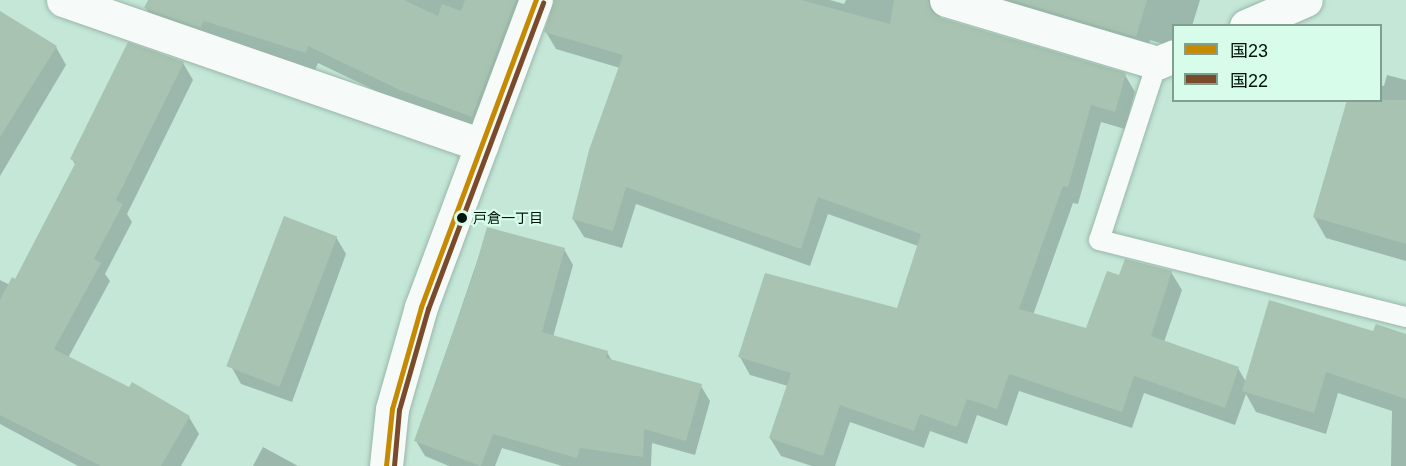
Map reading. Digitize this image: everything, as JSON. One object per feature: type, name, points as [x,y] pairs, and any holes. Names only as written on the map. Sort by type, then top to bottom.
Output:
[{"type":"street","points":[[63,0],[482,146]]},
{"type":"street","points":[[386,466],[392,409],[421,307],[536,0]]},
{"type":"street","points":[[946,0],[1165,60]]},
{"type":"street","points":[[1251,24],[1306,0]]},
{"type":"lane","points":[[1165,60],[1099,240],[1406,317]]},
{"type":"building","points":[[148,0],[404,0],[438,16],[442,4],[461,11],[465,0],[516,0],[472,117],[400,90],[308,46],[306,53],[204,21],[200,28],[144,8]]},
{"type":"building","points":[[554,0],[801,0],[890,24],[894,0],[928,0],[932,12],[941,18],[1126,73],[1115,112],[1091,105],[1068,187],[1063,186],[1019,309],[1086,328],[1107,271],[1119,275],[1125,259],[1172,271],[1151,336],[1239,367],[1225,408],[1134,376],[1122,412],[1009,374],[997,409],[967,399],[957,427],[920,414],[914,431],[840,405],[823,456],[769,438],[791,373],[738,357],[765,273],[897,308],[921,234],[818,197],[801,249],[626,187],[613,231],[572,219],[589,150],[623,55],[544,32]]},
{"type":"building","points":[[1012,0],[1147,0],[1136,37]]},
{"type":"building","points":[[0,11],[57,46],[0,137]]},
{"type":"building","points":[[128,42],[184,62],[116,200],[123,204],[94,259],[101,263],[54,349],[129,387],[132,382],[190,416],[161,466],[101,466],[0,415],[0,300],[12,277],[15,279],[76,162],[70,159]]},
{"type":"building","points":[[1406,100],[1406,244],[1313,217],[1346,102]]},
{"type":"building","points":[[284,216],[337,236],[280,387],[226,366]]},
{"type":"building","points":[[487,227],[565,248],[542,332],[608,351],[606,358],[702,384],[686,441],[644,429],[643,457],[580,448],[577,458],[493,434],[481,466],[414,441],[473,276]]},
{"type":"building","points":[[1269,300],[1373,331],[1376,324],[1406,334],[1406,399],[1326,372],[1314,413],[1242,391]]},
{"type":"transit line","name":"国23","points":[[386,466],[392,409],[421,307],[536,0]]},
{"type":"transit line","name":"国22","points":[[394,466],[399,410],[428,309],[543,3]]},
{"type":"place","name":"戸倉一丁目","points":[[462,218]]}]
